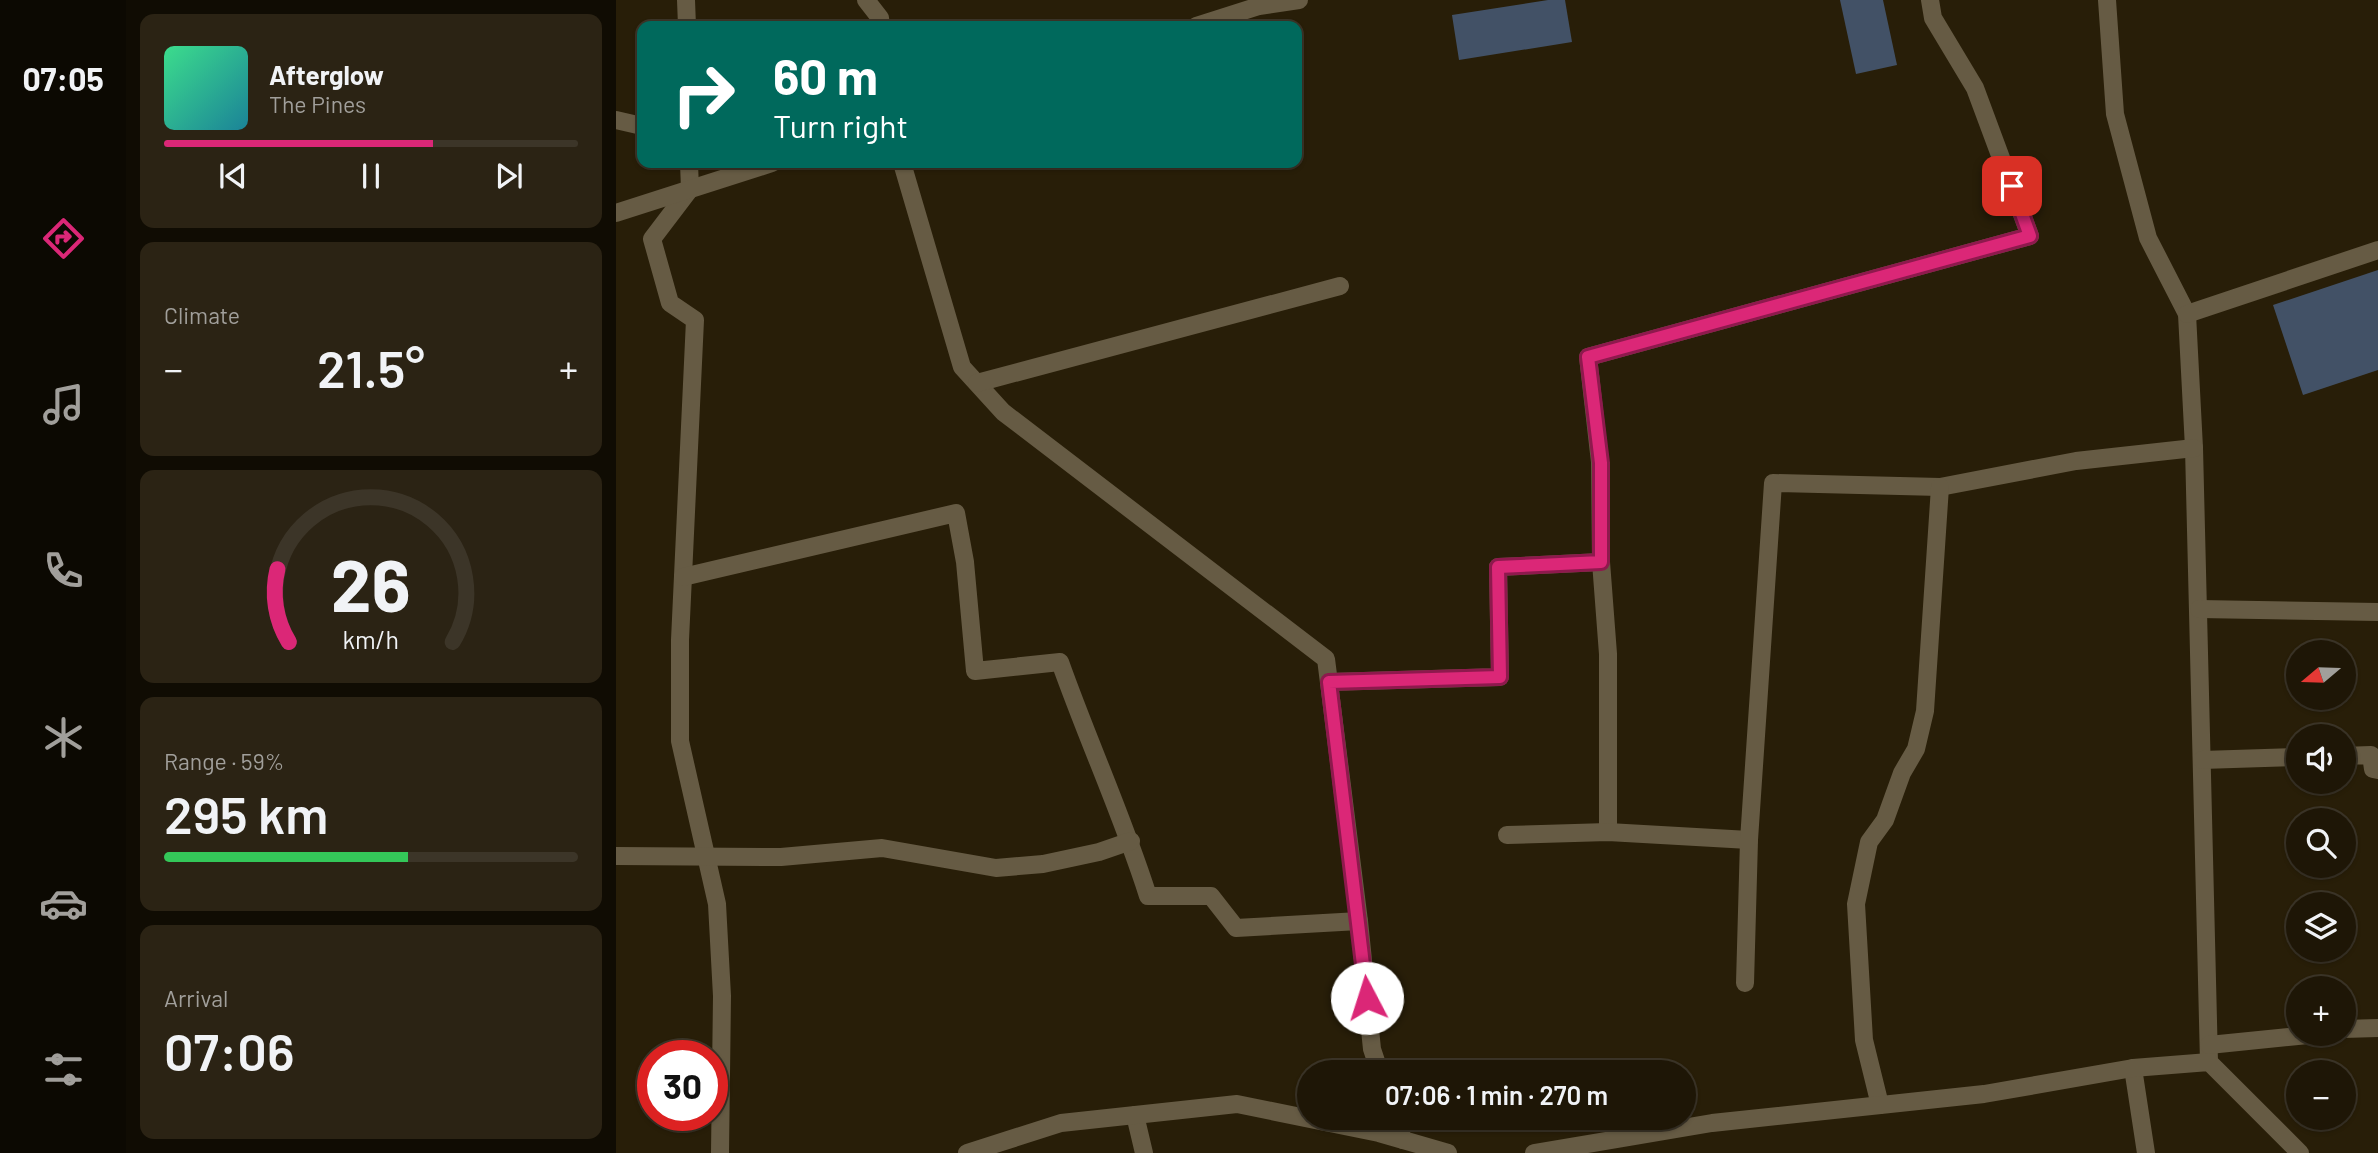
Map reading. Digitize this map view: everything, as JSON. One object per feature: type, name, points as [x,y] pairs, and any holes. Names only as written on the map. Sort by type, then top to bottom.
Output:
[{"type":"street","points":[[686,0],[687,21]]},
{"type":"street","points":[[866,0],[880,21]]},
{"type":"street","points":[[1212,21],[1259,6],[1299,0]]},
{"type":"street","points":[[1608,832],[1608,654],[1601,562],[1601,463],[1588,357],[2030,236],[1975,88],[1933,18],[1930,0]]},
{"type":"street","points":[[2107,0],[2115,114],[2148,238],[2187,314],[2199,609],[2209,1053],[2300,1153]]},
{"type":"street","points":[[616,120],[637,125]]},
{"type":"street","points":[[689,168],[690,189],[652,239],[670,303],[695,320],[683,577],[680,741],[717,904],[722,996],[720,1153]]},
{"type":"street","points":[[616,213],[756,168]]},
{"type":"street","points":[[903,168],[962,367],[1003,412],[1326,659],[1372,1049],[1376,1060]]},
{"type":"street","points":[[2187,314],[2378,250]]},
{"type":"street","points":[[977,383],[1340,286]]},
{"type":"street","points":[[1745,983],[1749,840],[1773,483],[1940,487],[2076,461],[2194,448]]},
{"type":"street","points":[[1881,1105],[1864,1040],[1856,904],[1869,842],[1885,820],[1902,773],[1916,749],[1925,711],[1940,487]]},
{"type":"street","points":[[683,577],[956,513],[965,562],[975,671],[1060,662],[1088,741],[1131,841],[1148,896],[1211,896],[1236,928],[1359,921]]},
{"type":"street","points":[[1329,682],[1500,677],[1498,567],[1601,562]]},
{"type":"street","points":[[2199,609],[2378,612]]},
{"type":"street","points":[[2356,756],[2371,755],[2373,769],[2378,770]]},
{"type":"street","points":[[2202,760],[2286,757]]},
{"type":"street","points":[[1507,835],[1608,832],[1749,840]]},
{"type":"street","points":[[616,856],[781,857],[882,848],[996,868],[1043,864],[1099,852],[1131,841]]},
{"type":"street","points":[[2356,1028],[2378,1027]]},
{"type":"street","points":[[1534,1153],[1712,1123],[1984,1094],[2286,1040]]},
{"type":"street","points":[[2133,1068],[2146,1153]]},
{"type":"street","points":[[967,1153],[1061,1124],[1237,1104],[1403,1140],[1448,1153]]},
{"type":"street","points":[[1135,1115],[1144,1153]]},
{"type":"street","points":[[1400,1130],[1403,1140]]},
{"type":"building","points":[[1548,0],[1565,0],[1572,42],[1459,60],[1452,15]]},
{"type":"building","points":[[1840,0],[1883,0],[1897,65],[1856,74]]},
{"type":"building","points":[[2378,270],[2378,370],[2303,395],[2273,305]]},
{"type":"route","points":[[1367,998],[1329,682],[1500,677],[1498,567],[1601,562],[1601,463],[1588,357],[1854,282],[2030,236],[2012,186]]}]
